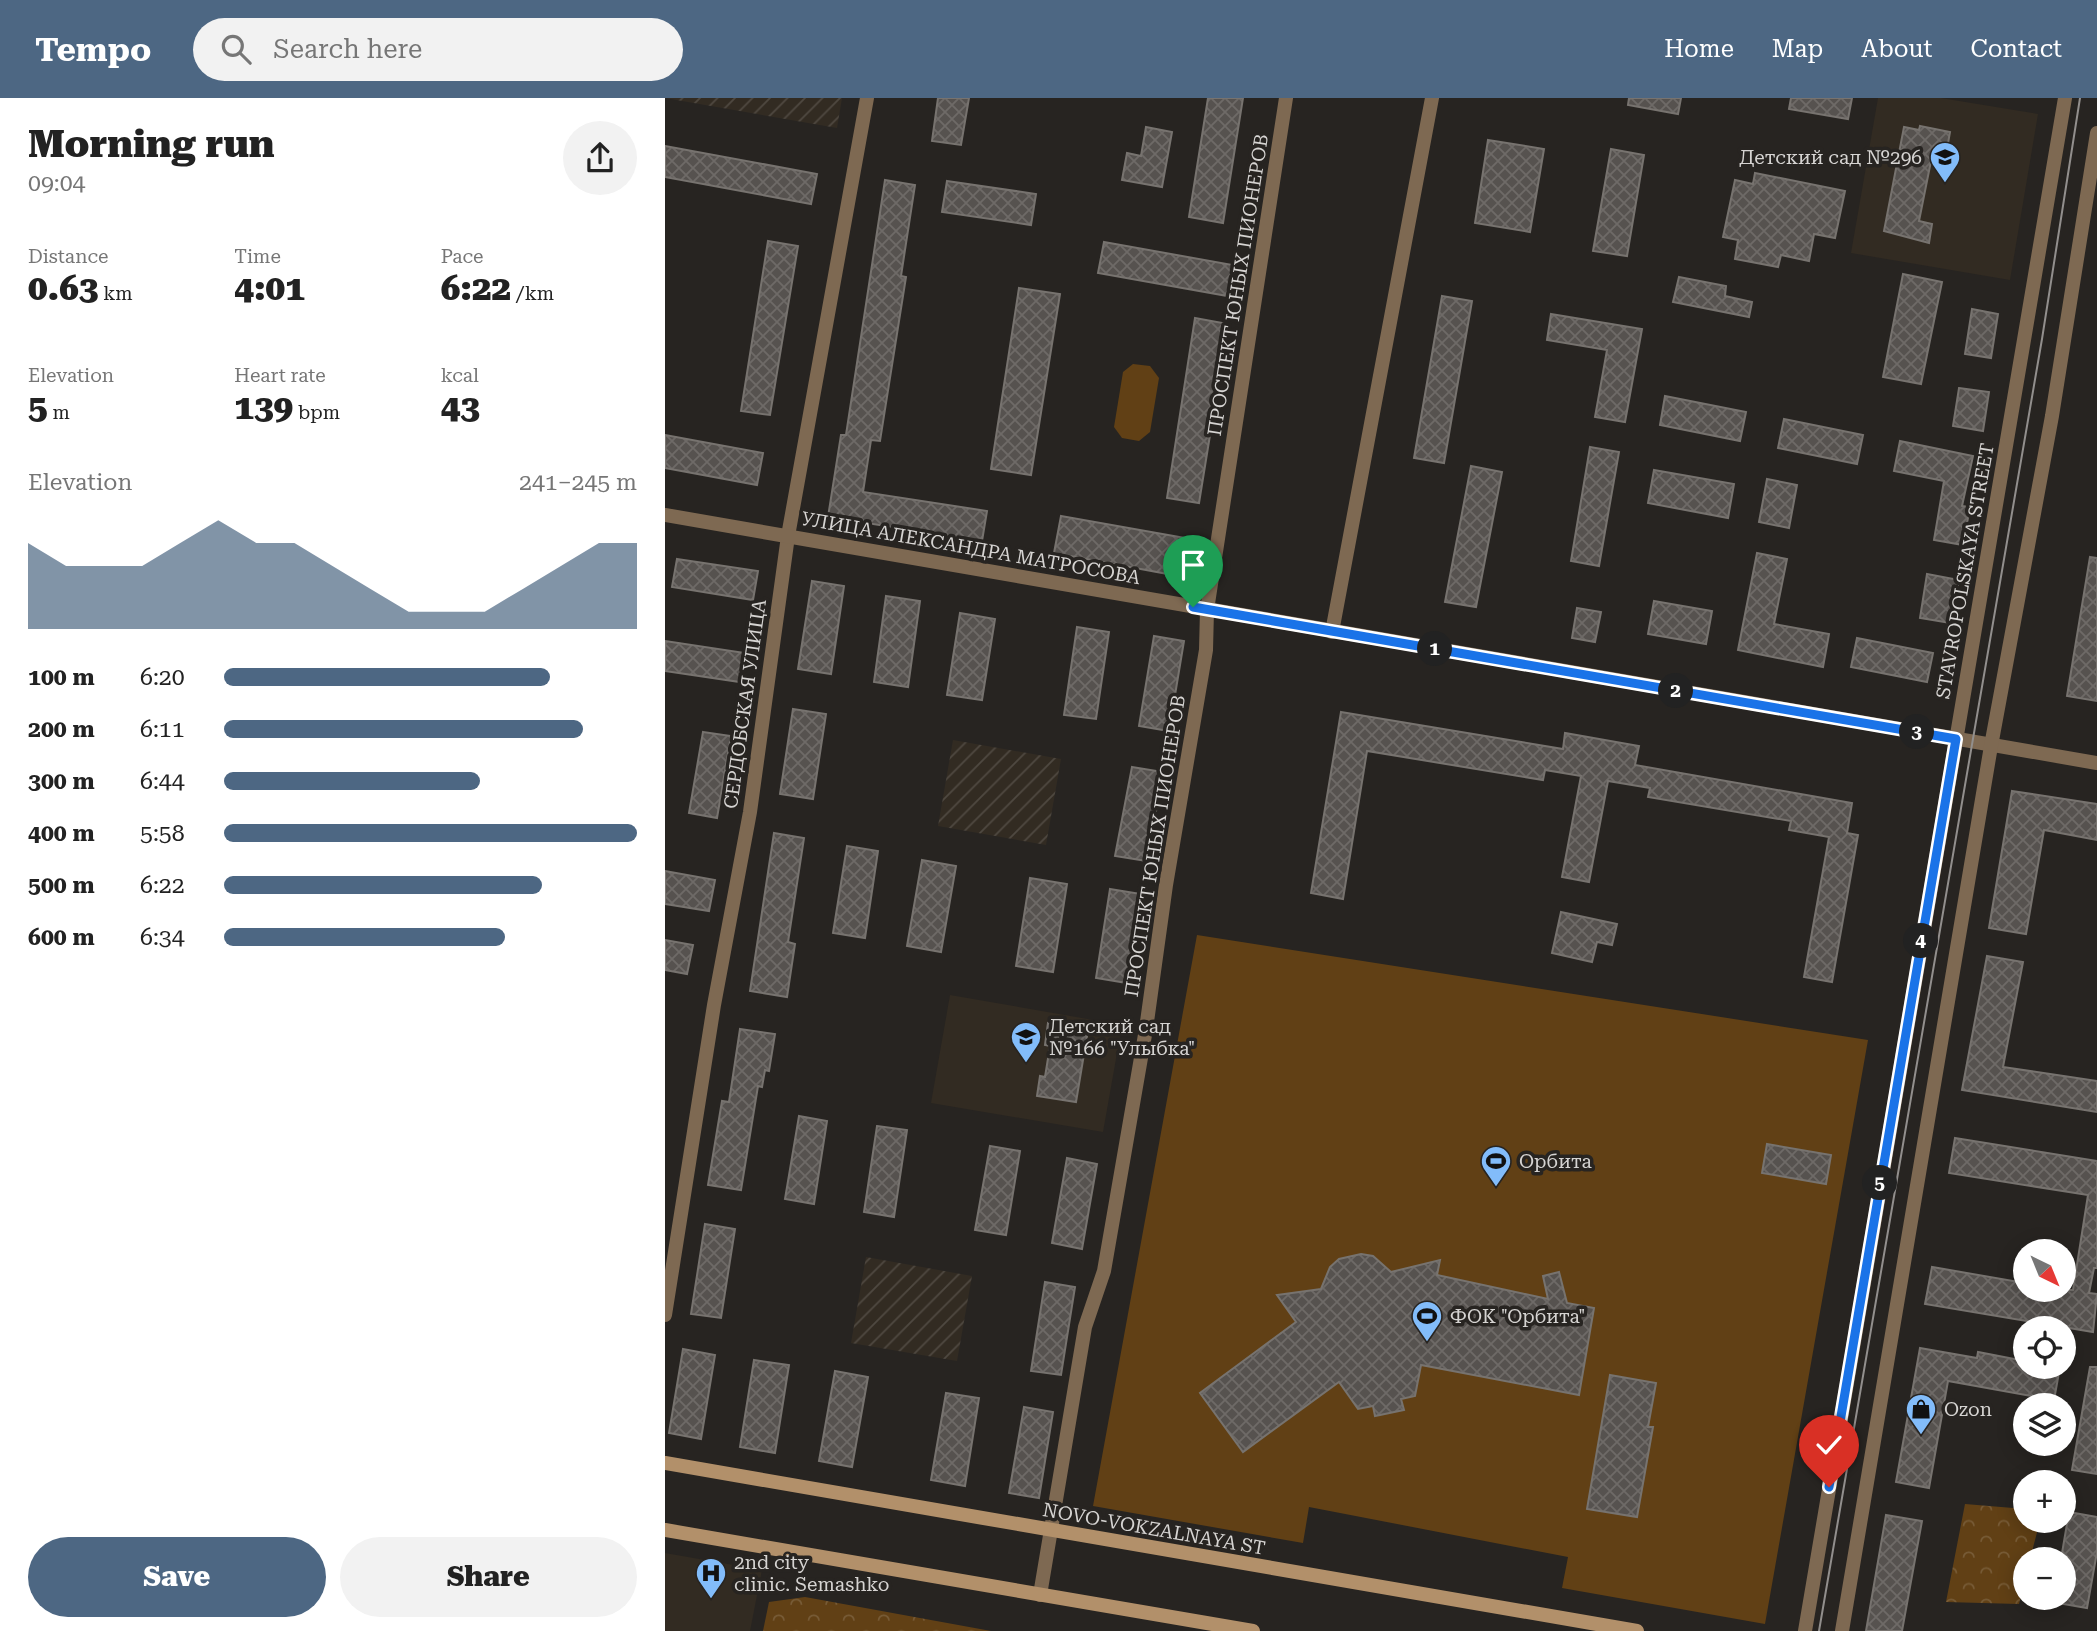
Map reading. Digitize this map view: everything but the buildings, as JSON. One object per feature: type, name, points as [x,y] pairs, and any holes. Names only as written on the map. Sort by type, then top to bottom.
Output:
[{"type":"main road","name":"NOVO-VOKZALNAYA ST","points":[[665,1463],[1637,1631]]},
{"type":"main road","points":[[665,1530],[1252,1631]]},
{"type":"street","name":"СЕРДОБСКАЯ УЛИЦА","points":[[665,1315],[714,1005],[750,812],[788,536],[867,98]]},
{"type":"street","name":"ПРОСПЕКТ ЮНЫХ ПИОНЕРОВ","points":[[1040,1595],[1085,1327],[1104,1271],[1146,1030],[1166,885],[1206,650],[1207,610],[1286,98]]},
{"type":"street","points":[[1332,632],[1432,98]]},
{"type":"street","name":"STAVROPOLSKAYA STREET","points":[[1805,1631],[2065,98]]},
{"type":"street","points":[[1842,1631],[1991,746],[2052,416],[2097,133]]},
{"type":"street","name":"УЛИЦА АЛЕКСАНДРА МАТРОСОВА","points":[[665,515],[2097,763]]},
{"type":"shaded area","points":[[665,98],[842,98],[837,128]]},
{"type":"shaded area","name":"Детский сад №296","points":[[1878,98],[1941,98],[2038,114],[2010,280],[1851,253]]},
{"type":"shaded area","points":[[953,740],[1061,759],[1046,845],[938,826]]},
{"type":"shaded area","name":"Детский сад №166 \"Улыбка\"","points":[[950,995],[1122,1025],[1103,1132],[931,1103]]},
{"type":"shaded area","points":[[866,1257],[972,1276],[957,1361],[851,1343]]},
{"type":"shaded area","name":"2nd city clinic. Semashko","points":[[665,1553],[762,1570],[750,1631],[665,1631]]},
{"type":"green space","points":[[1133,364],[1150,366],[1159,378],[1150,432],[1139,441],[1122,438],[1114,427],[1123,372]]},
{"type":"green space","name":"Орбита","points":[[1197,935],[1868,1040],[1765,1624],[1562,1588],[1568,1557],[1309,1507],[1303,1543],[1093,1506]]},
{"type":"green space","points":[[1965,1504],[2013,1508],[2013,1533],[2037,1533],[2033,1547],[2013,1547],[2013,1604],[1946,1602]]},
{"type":"green space","points":[[805,1597],[991,1631],[763,1631],[769,1602]]},
{"type":"tram line","points":[[1819,1631],[2042,339],[2080,98]]},
{"type":"place","name":"Детский сад №296","points":[[1945,184]]},
{"type":"place","name":"Детский сад №166 \"Улыбка\"","points":[[1026,1064]]},
{"type":"place","name":"Орбита","points":[[1496,1188]]},
{"type":"place","name":"ФОК \"Орбита\"","points":[[1427,1343]]},
{"type":"place","name":"Ozon","points":[[1921,1436]]},
{"type":"place","name":"2nd city clinic. Semashko","points":[[711,1600]]},
{"type":"route","points":[[1193,607],[1956,739],[1829,1487]]}]
